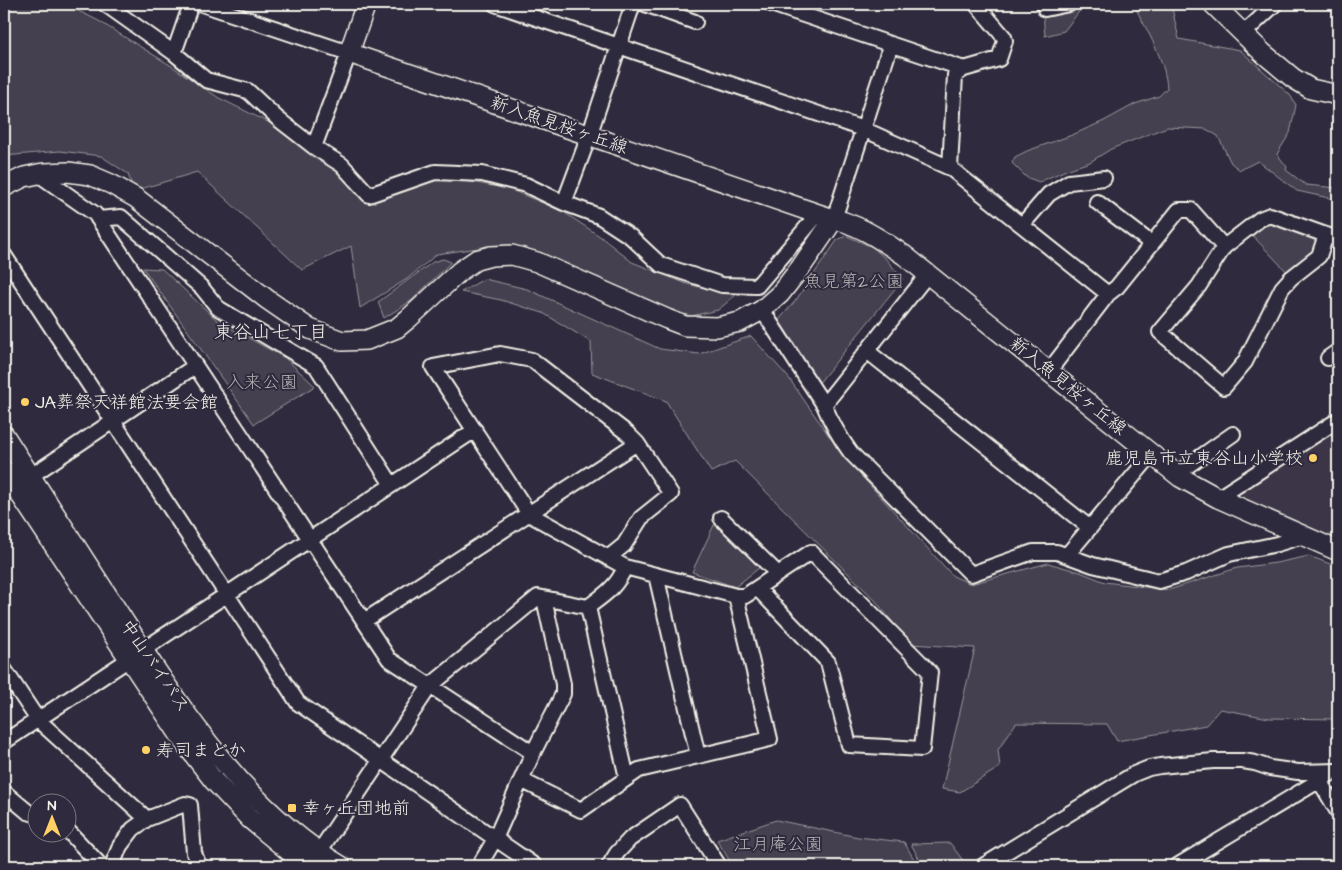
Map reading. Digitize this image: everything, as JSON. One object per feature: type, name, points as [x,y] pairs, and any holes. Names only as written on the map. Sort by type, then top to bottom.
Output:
[{"type":"street","points":[[105,4],[174,53],[206,80],[248,91],[278,120],[342,165],[370,196],[436,172],[491,176],[526,185],[564,203],[599,216],[631,237],[661,265],[722,285],[757,286],[826,217]]},
{"type":"street","points":[[174,53],[191,4]]},
{"type":"street","points":[[202,4],[349,53]]},
{"type":"street","points":[[314,147],[366,4]]},
{"type":"street","points":[[496,4],[863,128],[950,168],[1108,294]]},
{"type":"street","points":[[564,203],[589,136],[633,4]]},
{"type":"street","points":[[645,4],[695,22]]},
{"type":"street","points":[[771,4],[964,69]]},
{"type":"street","points":[[950,168],[955,76],[964,69],[999,59],[1005,41],[1004,37],[976,4]]},
{"type":"street","points":[[1044,4],[1045,9],[1069,4]]},
{"type":"street","points":[[1213,4],[1243,34],[1293,78],[1311,89],[1338,95]]},
{"type":"street","points":[[1243,34],[1275,4]]},
{"type":"street","points":[[4,186],[24,177],[45,172],[68,172],[90,175],[111,184],[136,198],[268,300],[310,329],[342,341],[367,340],[397,328],[460,271],[476,260],[491,256],[512,255],[537,262],[685,326],[717,327],[740,322],[762,310],[780,294],[801,267],[826,217],[863,128],[891,44]]},
{"type":"street","name":"新入魚見桜ヶ丘線","points":[[349,53],[851,224],[879,238],[928,274],[1176,474],[1218,498],[1338,551]]},
{"type":"street","points":[[38,174],[95,214],[389,659],[533,753]]},
{"type":"street","points":[[1022,225],[1049,194],[1069,182],[1104,178]]},
{"type":"street","points":[[1098,202],[1152,244]]},
{"type":"street","points":[[1049,371],[1108,294],[1117,287],[1179,210],[1191,210],[1224,247]]},
{"type":"street","points":[[1270,215],[1332,237],[1319,256],[1291,278],[1282,288],[1245,362],[1224,387],[1160,332],[1200,286],[1224,247],[1260,219],[1270,215]]},
{"type":"street","points":[[98,219],[121,218],[202,288],[218,308],[316,366],[392,485]]},
{"type":"street","points":[[4,255],[298,703],[535,866]]},
{"type":"street","points":[[824,405],[928,274]]},
{"type":"street","points":[[762,310],[824,405],[829,417],[851,453],[971,574],[1033,552],[1057,552],[1093,565],[1159,581],[1186,573],[1228,554],[1277,544],[1303,536]]},
{"type":"street","points":[[867,351],[1090,528]]},
{"type":"street","points":[[608,558],[624,545],[641,518],[671,494],[637,444],[627,433],[532,360],[500,354],[433,367],[529,514],[608,558],[625,567],[736,596],[746,596],[756,588],[811,552],[930,672],[922,749],[849,745],[828,662],[756,588]]},
{"type":"street","points":[[16,485],[195,366]]},
{"type":"street","points":[[1218,498],[1338,420]]},
{"type":"street","points":[[4,742],[475,430]]},
{"type":"street","points":[[1176,474],[1233,434]]},
{"type":"street","name":"中山バイパス","points":[[4,436],[16,485]]},
{"type":"street","points":[[364,621],[637,444]]},
{"type":"street","points":[[1067,555],[1152,454]]},
{"type":"street","name":"中山バイパス","points":[[4,470],[136,655],[188,746],[214,781],[250,819],[312,861],[341,866]]},
{"type":"street","points":[[721,518],[778,574]]},
{"type":"street","points":[[312,861],[430,686],[538,597],[588,608],[612,589],[625,567]]},
{"type":"street","points":[[656,575],[698,756]]},
{"type":"street","points":[[522,780],[582,810],[639,770],[770,739],[736,596]]},
{"type":"street","points":[[479,866],[495,839],[533,753],[563,694],[563,684],[544,599]]},
{"type":"street","points":[[588,608],[627,778]]},
{"type":"street","points":[[4,669],[38,720],[147,819]]},
{"type":"street","points":[[983,866],[1134,774],[1149,768],[1204,762],[1243,762],[1298,772],[1337,771]]},
{"type":"street","points":[[1182,865],[1319,780],[1337,771]]},
{"type":"street","points":[[1319,780],[1338,812]]},
{"type":"street","points":[[4,792],[28,812]]},
{"type":"street","points":[[115,866],[114,861],[120,846],[133,829],[147,819],[185,804],[190,805],[194,852],[199,866]]},
{"type":"street","points":[[608,866],[630,839],[680,805],[719,866]]},
{"type":"street","points":[[78,842],[101,866]]},
{"type":"shaded area","name":"鹿児島市立東谷山小学校","points":[[1338,426],[1338,539],[1243,498],[1239,490]]},
{"type":"green space","points":[[4,4],[64,4],[97,20],[219,98],[278,127],[340,170],[368,197],[444,177],[509,189],[562,211],[601,237],[632,262],[687,284],[736,295],[718,310],[691,316],[647,305],[587,275],[518,247],[478,248],[437,254],[407,279],[360,308],[351,246],[302,270],[197,172],[134,191],[128,174],[101,156],[60,151],[4,156]]},
{"type":"green space","points":[[1085,4],[1064,31],[1045,36],[1043,14]]},
{"type":"green space","points":[[1135,4],[1171,4],[1179,39],[1240,50],[1290,95],[1296,105],[1290,133],[1277,154],[1287,167],[1286,170],[1306,185],[1338,188],[1338,200],[1297,191],[1258,161],[1240,170],[1231,163],[1218,136],[1206,129],[1167,127],[1111,149],[1090,162],[1039,182],[1026,177],[1012,163],[1015,157],[1104,121],[1135,104],[1159,96],[1167,88],[1163,66]]},
{"type":"green space","points":[[1263,223],[1314,237],[1316,243],[1312,252],[1287,272],[1251,234]]},
{"type":"green space","name":"魚見第2公園","points":[[847,236],[872,247],[885,258],[903,279],[818,384],[778,321],[796,300],[838,239]]},
{"type":"green space","points":[[443,259],[451,262],[411,301],[384,318],[378,302],[433,262]]},
{"type":"green space","name":"入来公園","points":[[143,268],[162,269],[219,322],[285,358],[315,386],[254,424]]},
{"type":"green space","points":[[484,279],[527,289],[660,349],[699,354],[751,336],[788,377],[843,456],[953,576],[971,584],[1048,563],[1080,572],[1105,582],[1169,590],[1237,568],[1309,556],[1338,567],[1338,719],[1269,718],[1220,709],[1206,725],[1117,741],[1107,724],[1016,723],[998,750],[1000,767],[960,792],[942,789],[975,648],[910,644],[875,600],[735,461],[711,472],[666,401],[592,373],[591,342],[543,313],[501,300],[461,292]]},
{"type":"green space","points":[[714,525],[728,533],[759,568],[735,587],[692,572]]},
{"type":"green space","name":"江月庵公園","points":[[776,820],[858,837],[904,842],[918,866],[733,866],[717,840]]},
{"type":"green space","points":[[950,843],[967,866],[923,866],[911,844]]},
{"type":"place","name":"JA葬祭天祥館法要会館","points":[[25,402]]},
{"type":"place","name":"鹿児島市立東谷山小学校","points":[[1313,458]]},
{"type":"place","name":"寿司まどか","points":[[146,750]]},
{"type":"place","name":"幸ヶ丘団地前","points":[[292,808]]},
{"type":"district","name":"東谷山七丁目","points":[[271,332]]}]
